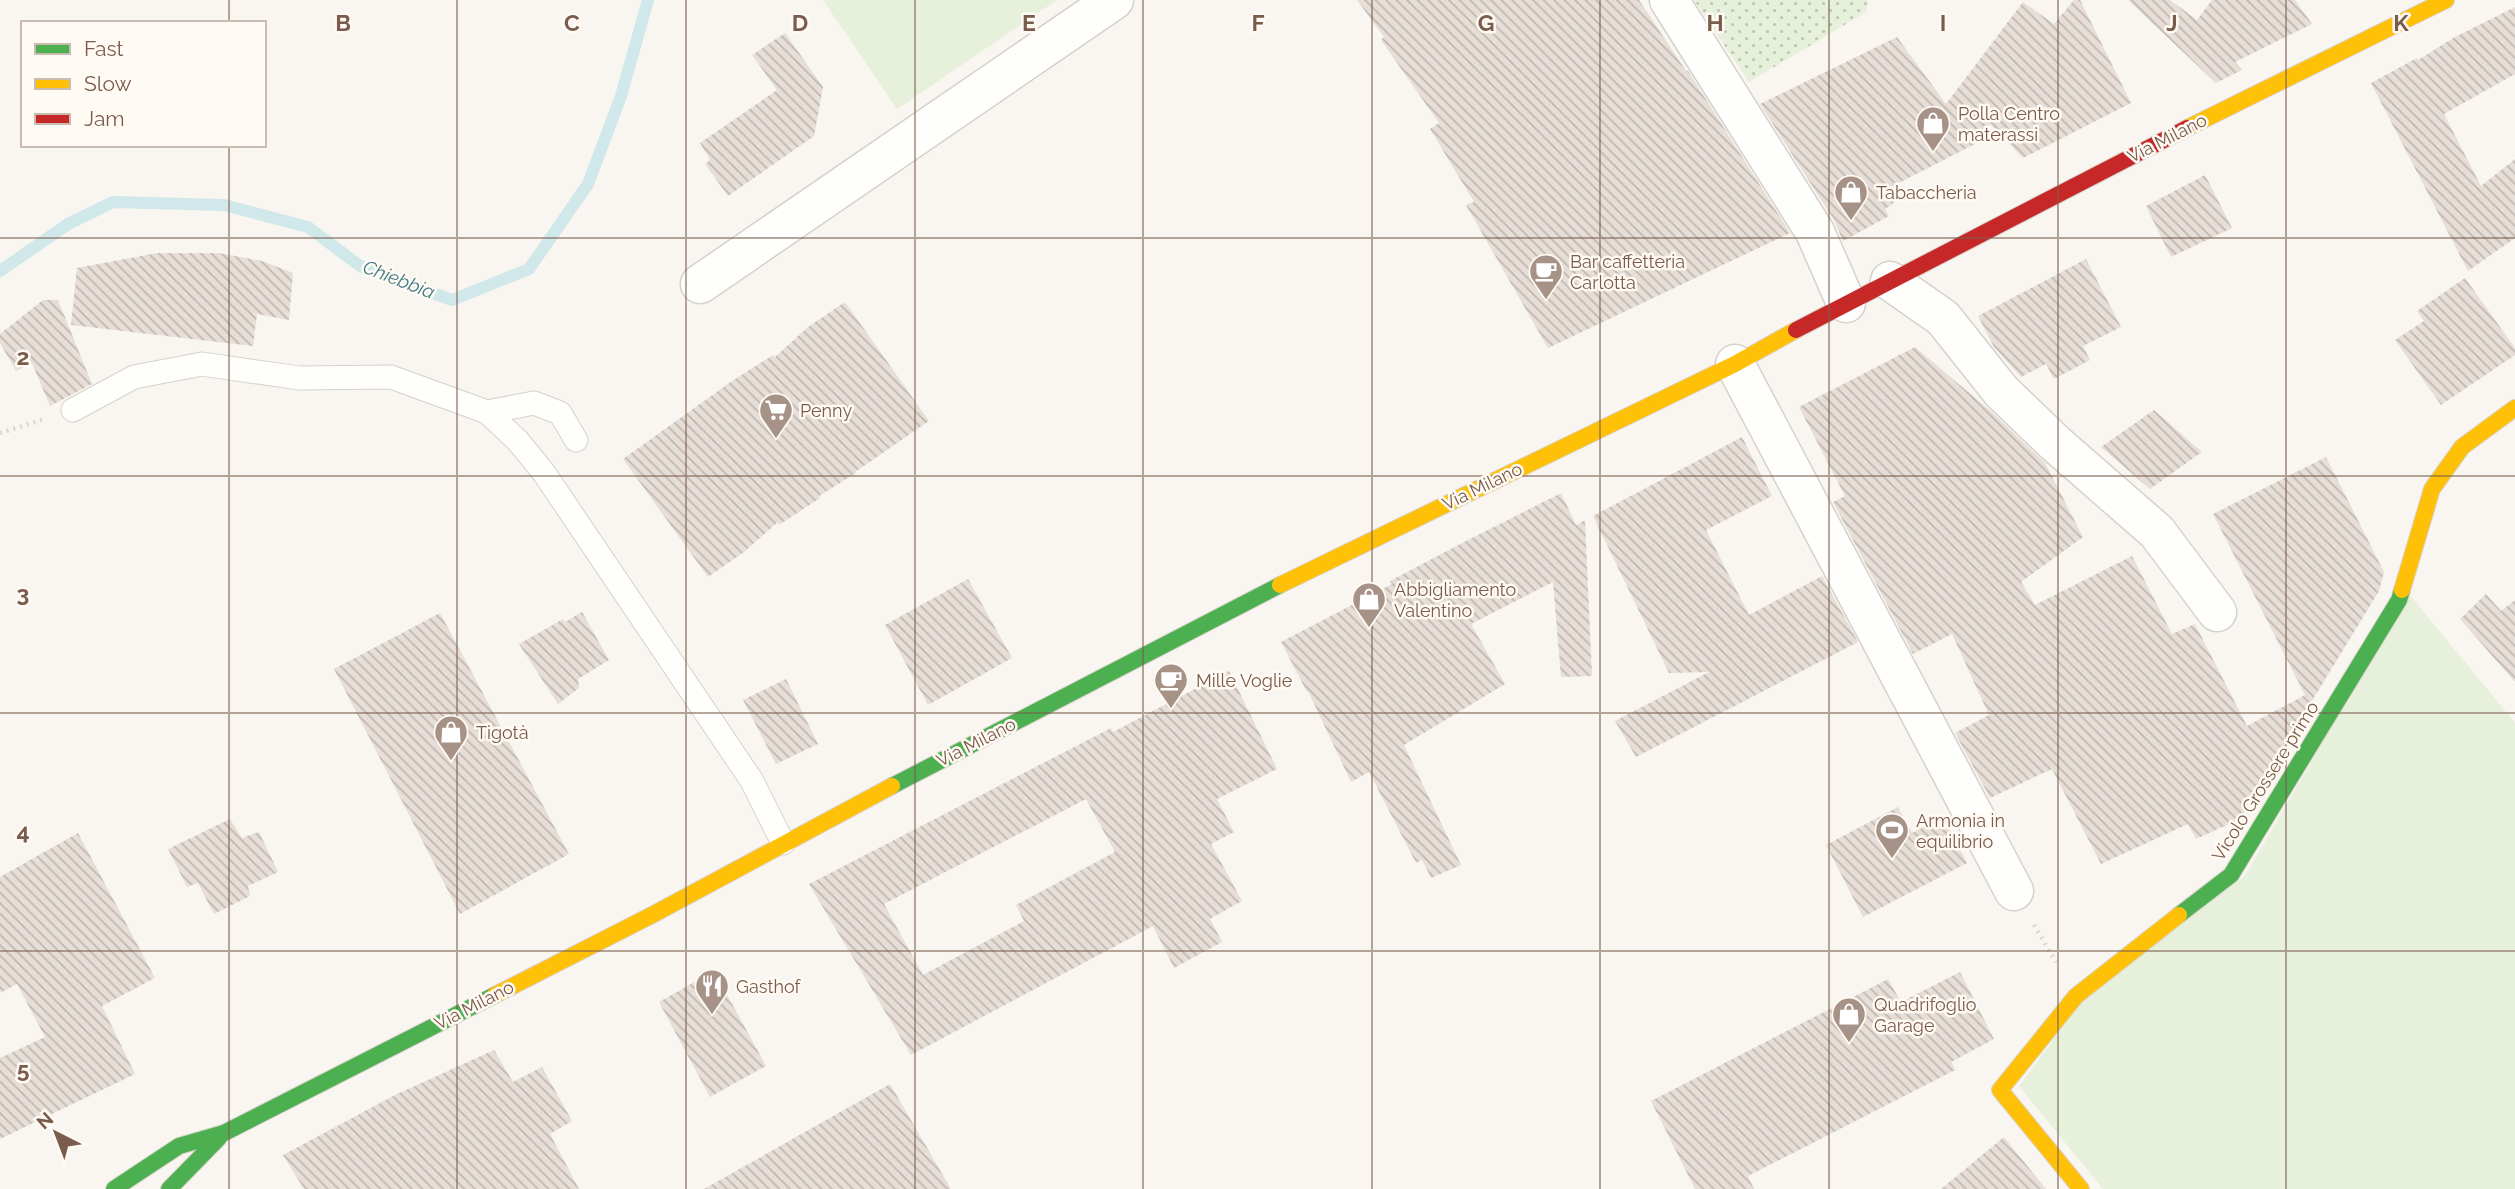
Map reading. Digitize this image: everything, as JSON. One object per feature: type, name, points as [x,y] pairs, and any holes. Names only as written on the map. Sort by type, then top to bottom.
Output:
[{"type":"main road","name":"Via Milano","points":[[114,1189],[179,1146],[223,1133],[652,915],[783,843],[1280,585],[1735,364],[1846,303],[2200,121],[2446,0]]},
{"type":"main road","name":"Vicolo Grossere primo","points":[[2081,1189],[2000,1090],[2076,996],[2231,875],[2399,600],[2432,489],[2462,447],[2515,408]]},
{"type":"main road","name":"Via Milano","points":[[169,1189],[223,1133]]},
{"type":"street","points":[[700,284],[1114,0]]},
{"type":"street","points":[[1669,0],[1815,232],[1846,303]]},
{"type":"street","points":[[1890,281],[1943,318],[2001,391],[2055,443],[2157,532],[2217,612]]},
{"type":"street","points":[[1735,364],[2014,891]]},
{"type":"lane","points":[[73,410],[134,377],[202,364],[299,378],[391,377],[487,412],[518,441],[544,473],[752,781],[783,843]]},
{"type":"lane","points":[[487,412],[534,403],[560,413],[576,440]]},
{"type":"path","points":[[0,433],[73,410]]},
{"type":"path","points":[[2014,891],[2076,996]]},
{"type":"green space","points":[[823,0],[1057,0],[897,109]]},
{"type":"green space","points":[[1694,0],[1868,0],[1866,12],[1749,82]]},
{"type":"green space","points":[[2409,594],[2515,723],[2515,1189],[2103,1189],[2019,1086],[2085,997],[2245,876]]},
{"type":"building","points":[[1357,0],[1639,0],[1688,71],[1790,233],[1548,348],[1466,205],[1474,202],[1430,129],[1439,123],[1381,40],[1384,37]]},
{"type":"building","points":[[2074,0],[2080,0],[2131,103],[2023,158],[1990,124],[1975,144],[1887,189],[1894,203],[1885,209],[1889,216],[1843,241],[1834,220],[1760,104],[1897,37],[1946,104],[2023,2],[2054,24]]},
{"type":"building","points":[[2128,0],[2170,0],[2197,20],[2212,0],[2295,0],[2312,24],[2235,62],[2242,70],[2216,83]]},
{"type":"building","points":[[2515,7],[2515,74],[2444,114],[2481,186],[2515,159],[2515,238],[2468,271],[2371,83]]},
{"type":"building","points":[[785,33],[823,87],[814,136],[728,196],[705,164],[710,160],[700,143],[777,90],[752,55]]},
{"type":"building","points":[[2205,175],[2232,228],[2171,257],[2146,206]]},
{"type":"building","points":[[157,253],[219,253],[262,261],[293,273],[289,320],[257,314],[253,346],[71,325],[77,268]]},
{"type":"building","points":[[2086,259],[2121,327],[2083,346],[2090,360],[2054,379],[2046,364],[2021,377],[1994,347],[1978,316]]},
{"type":"building","points":[[2465,278],[2515,348],[2515,355],[2441,405],[2395,340],[2424,321],[2417,311]]},
{"type":"building","points":[[43,300],[58,300],[92,384],[50,406],[32,363],[16,371],[0,343],[0,334]]},
{"type":"building","name":"Penny","points":[[845,302],[929,421],[819,496],[820,498],[779,525],[778,522],[744,552],[708,577],[623,459],[732,381],[773,355],[775,357],[808,327]]},
{"type":"building","points":[[1915,347],[1993,413],[2045,463],[2083,537],[2021,582],[2035,605],[2132,556],[2172,634],[2195,624],[2247,726],[2305,695],[2213,514],[2326,457],[2384,572],[2379,591],[2240,819],[2196,839],[2188,824],[2101,864],[2052,769],[1990,798],[1955,733],[1989,715],[1952,634],[1913,654],[1833,502],[1845,496],[1799,407]]},
{"type":"building","points":[[2154,410],[2202,452],[2150,489],[2101,447]]},
{"type":"building","points":[[1742,437],[1772,496],[1706,530],[1749,615],[1822,576],[1858,642],[1636,757],[1615,721],[1709,672],[1669,673],[1593,516]]},
{"type":"building","points":[[1561,493],[1576,525],[1585,520],[1592,676],[1561,677],[1553,582],[1471,624],[1505,684],[1404,745],[1461,865],[1431,878],[1422,860],[1416,863],[1369,772],[1351,782],[1308,691],[1281,642],[1392,584],[1390,581]]},
{"type":"building","points":[[968,579],[1012,658],[928,705],[885,625]]},
{"type":"building","points":[[2486,594],[2501,611],[2515,600],[2515,682],[2460,619]]},
{"type":"building","points":[[582,612],[609,660],[578,679],[579,688],[558,704],[519,644],[563,619],[565,622]]},
{"type":"building","name":"Tigotà","points":[[440,613],[569,854],[460,914],[334,669]]},
{"type":"building","points":[[1229,671],[1277,769],[1217,799],[1234,832],[1211,844],[1242,901],[1210,919],[1222,942],[1174,968],[1153,926],[911,1055],[809,884],[1111,728],[1113,732]],"holes":[[[1086,799],[1115,852],[1016,905],[1024,921],[923,975],[884,904]]]},
{"type":"building","points":[[786,679],[818,744],[776,764],[743,700]]},
{"type":"building","points":[[1898,807],[1912,833],[1943,817],[1967,863],[1863,917],[1826,845]]},
{"type":"building","points":[[230,819],[242,838],[259,832],[278,872],[248,886],[250,896],[214,914],[198,883],[187,887],[168,849]]},
{"type":"building","points":[[78,833],[155,978],[102,1006],[135,1074],[0,1139],[0,1058],[45,1037],[17,984],[0,993],[0,877]]},
{"type":"building","points":[[714,971],[766,1066],[710,1097],[659,1002]]},
{"type":"building","points":[[1960,972],[1994,1039],[1951,1062],[1955,1070],[1748,1176],[1754,1189],[1695,1189],[1651,1101],[1888,979],[1901,1002]]},
{"type":"building","points":[[494,1050],[513,1082],[542,1067],[572,1121],[550,1134],[579,1189],[304,1189],[283,1155],[395,1095]]},
{"type":"building","points":[[890,1084],[951,1189],[704,1189]]},
{"type":"building","points":[[2004,1137],[2046,1189],[1941,1189]]},
{"type":"waterway","name":"Chiebbia","points":[[0,271],[68,224],[113,202],[224,205],[308,227],[360,266],[452,300],[529,269],[588,184],[621,96],[648,0]]},
{"type":"traffic: fast","points":[[892,786],[1280,585]]},
{"type":"traffic: fast","points":[[2179,915],[2231,875],[2399,600],[2402,590]]},
{"type":"traffic: fast","points":[[114,1189],[179,1146],[224,1133],[495,995]]},
{"type":"traffic: fast","points":[[169,1189],[219,1138]]},
{"type":"traffic: slow","points":[[2187,128],[2446,0]]},
{"type":"traffic: slow","points":[[1280,585],[1735,364],[1796,330]]},
{"type":"traffic: slow","points":[[2402,590],[2432,489],[2462,447],[2515,408]]},
{"type":"traffic: slow","points":[[495,995],[652,915],[892,786]]},
{"type":"traffic: slow","points":[[2081,1189],[2000,1090],[2076,996],[2179,915]]},
{"type":"traffic: jam","points":[[1796,330],[2187,128]]},
{"type":"place","name":"Polla Centro materassi","points":[[1933,153]]},
{"type":"place","name":"Tabaccheria","points":[[1851,222]]},
{"type":"place","name":"Bar caffetteria Carlotta","points":[[1546,301]]},
{"type":"place","name":"Penny","points":[[776,440]]},
{"type":"place","name":"Abbigliamento Valentino","points":[[1369,629]]},
{"type":"place","name":"Mille Voglie","points":[[1171,710]]},
{"type":"place","name":"Tigotà","points":[[451,762]]},
{"type":"place","name":"Armonia in equilibrio","points":[[1892,860]]},
{"type":"place","name":"Gasthof","points":[[712,1016]]},
{"type":"place","name":"Quadrifoglio Garage","points":[[1849,1044]]}]
